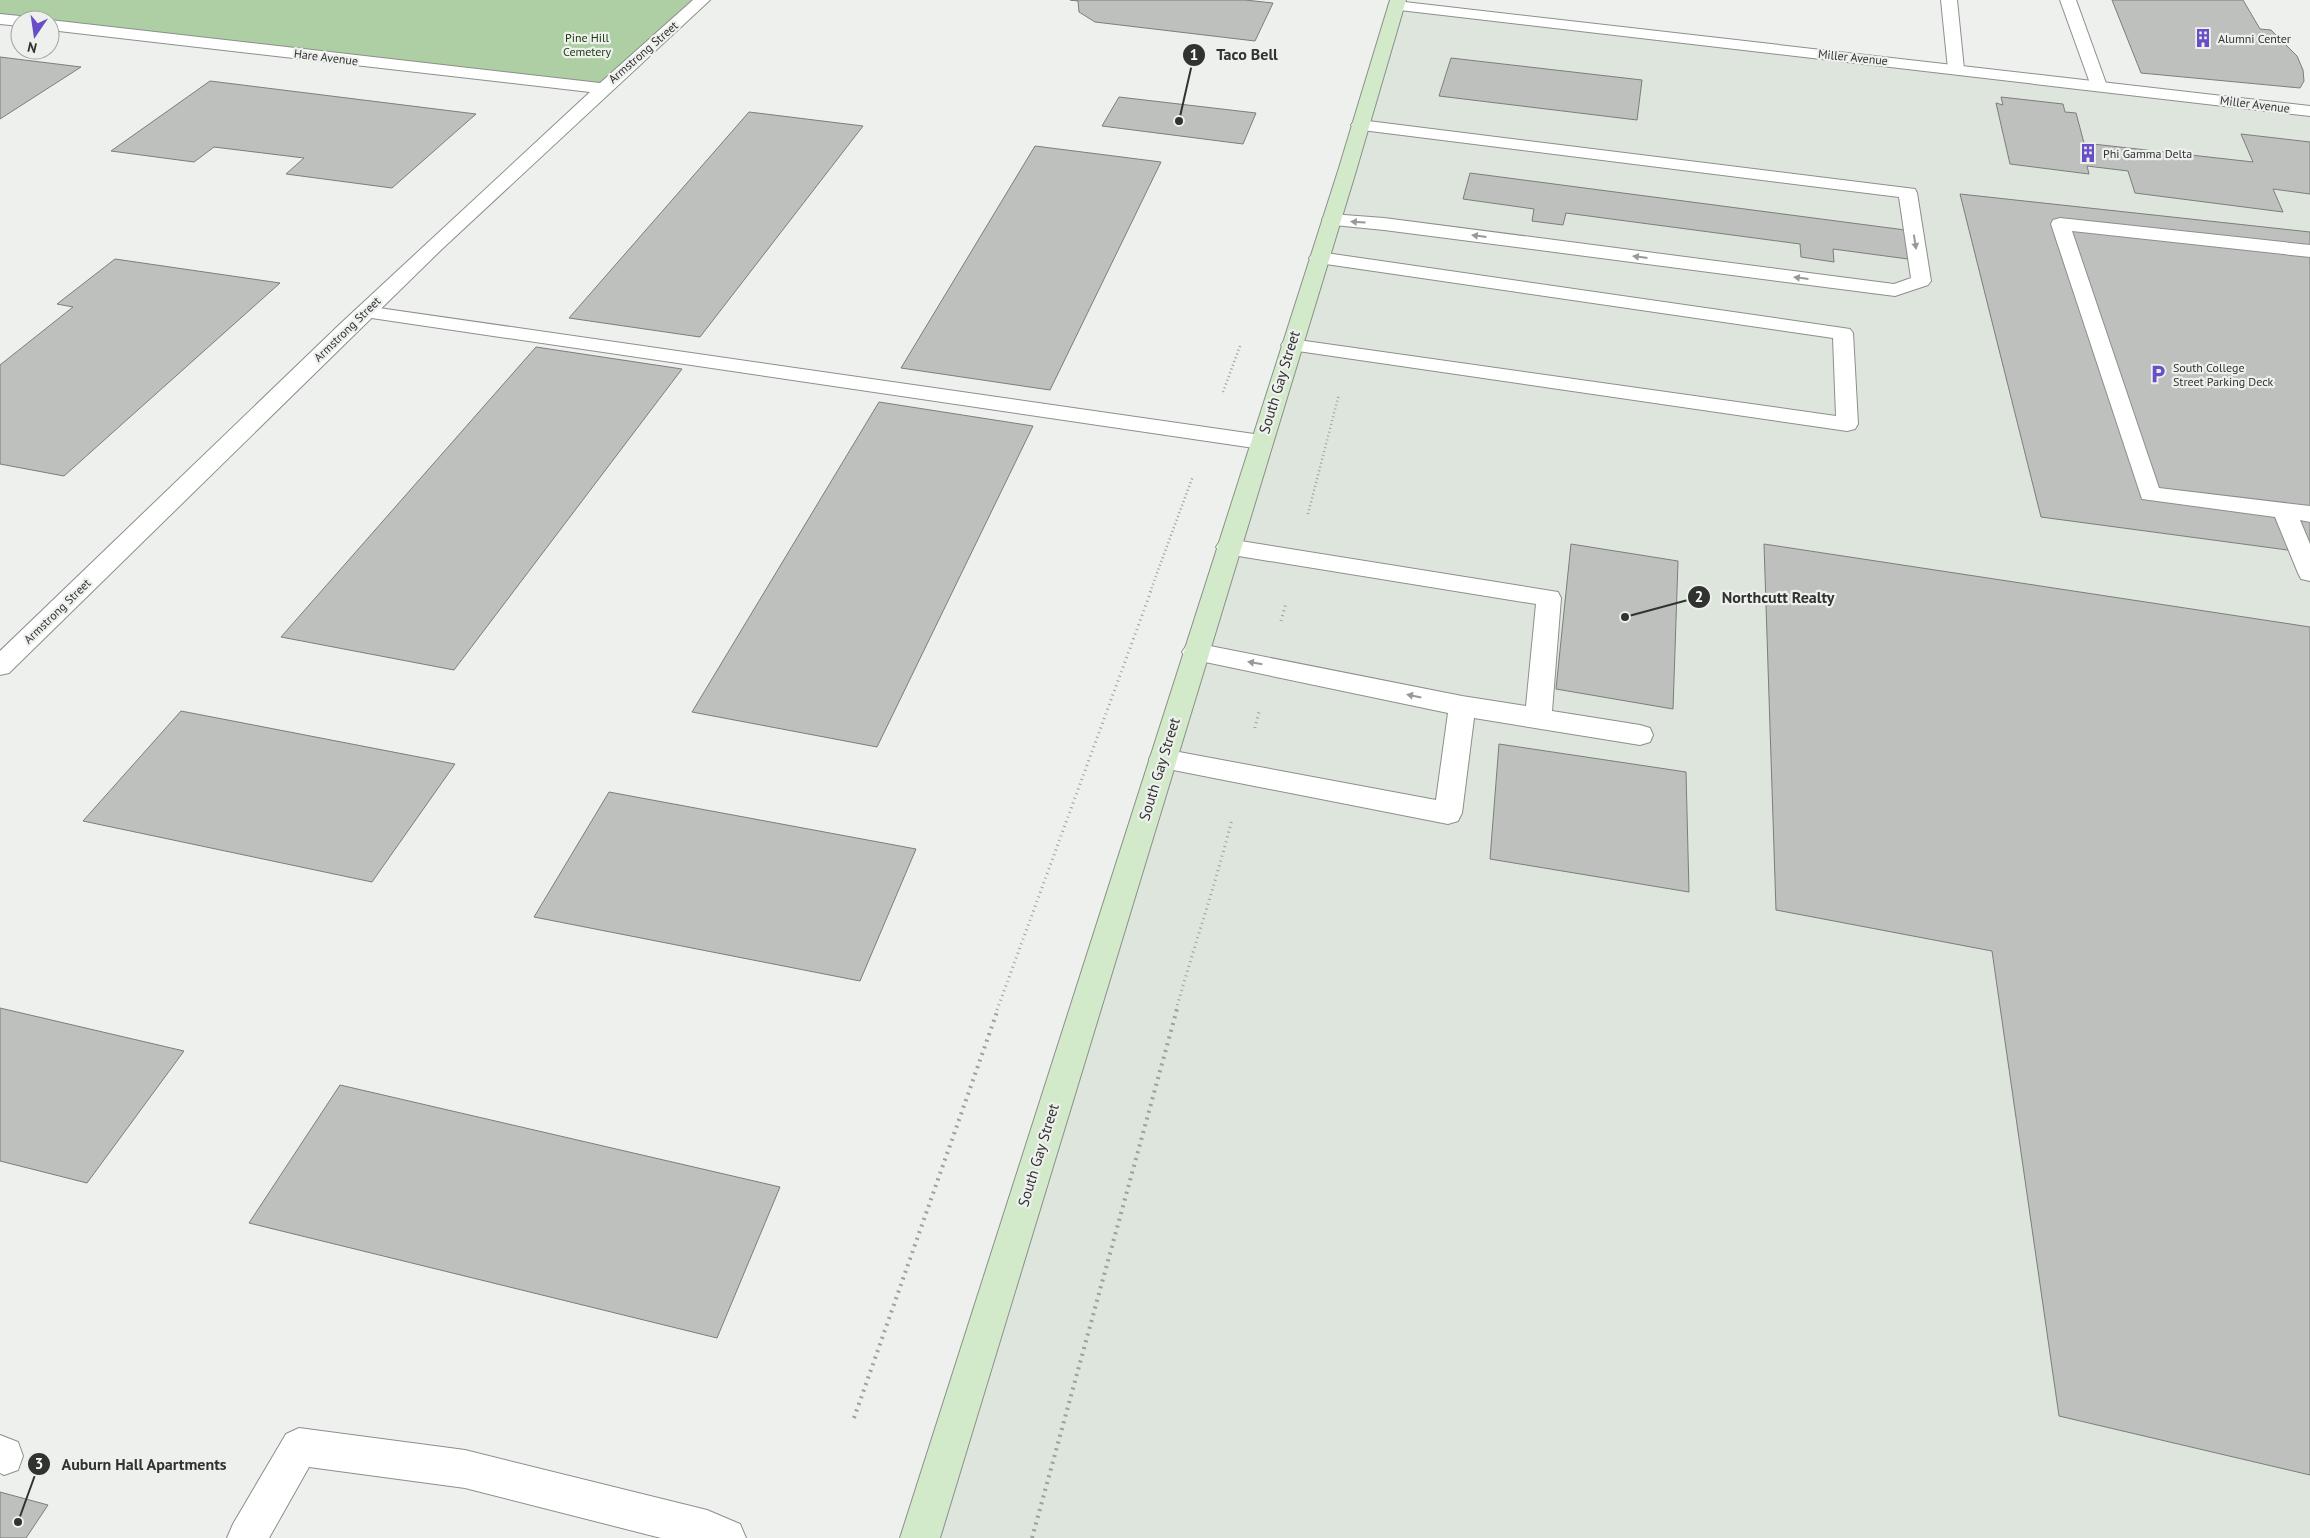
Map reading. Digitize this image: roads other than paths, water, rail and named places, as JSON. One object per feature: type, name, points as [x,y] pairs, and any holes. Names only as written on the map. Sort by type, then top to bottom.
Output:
[{"type":"street","name":"Armstrong Street","points":[[0,666],[470,210],[602,88],[702,0]]},
{"type":"street","points":[[1949,0],[1956,69]]},
{"type":"street","points":[[2068,0],[2099,86]]},
{"type":"street","name":"Miller Avenue","points":[[1397,3],[2310,110]]},
{"type":"street","name":"South Gay Street","points":[[920,1538],[1397,3]]},
{"type":"street","name":"Hare Avenue","points":[[60,26],[602,88]]},
{"type":"street","points":[[1331,220],[1384,224],[1895,290],[1921,281],[1908,194],[1360,125]]},
{"type":"street","points":[[2310,251],[2060,224],[2150,494],[2310,514]]},
{"type":"street","points":[[1291,345],[1847,424],[1843,333],[1318,258]]},
{"type":"street","points":[[365,312],[1261,442]]},
{"type":"street","points":[[2284,511],[2310,573]]},
{"type":"street","points":[[1228,547],[1549,598],[1538,718]]},
{"type":"street","points":[[1195,652],[1462,706],[1640,735]]},
{"type":"street","points":[[1162,759],[1448,813],[1462,706]]},
{"type":"street","points":[[247,1538],[299,1447],[465,1469],[707,1530],[726,1538]]},
{"type":"place","name":"Alumni Center","points":[[2203,38]]},
{"type":"place","name":"Taco Bell","points":[[1179,121]]},
{"type":"place","name":"Phi Gamma Delta","points":[[2088,153]]},
{"type":"place","name":"South College Street Parking Deck","points":[[2158,374]]},
{"type":"place","name":"Northcutt Realty","points":[[1625,617]]},
{"type":"place","name":"Auburn Hall Apartments","points":[[18,1522]]},
{"type":"park label","name":"Pine Hill Cemetery","points":[[587,44]]}]
